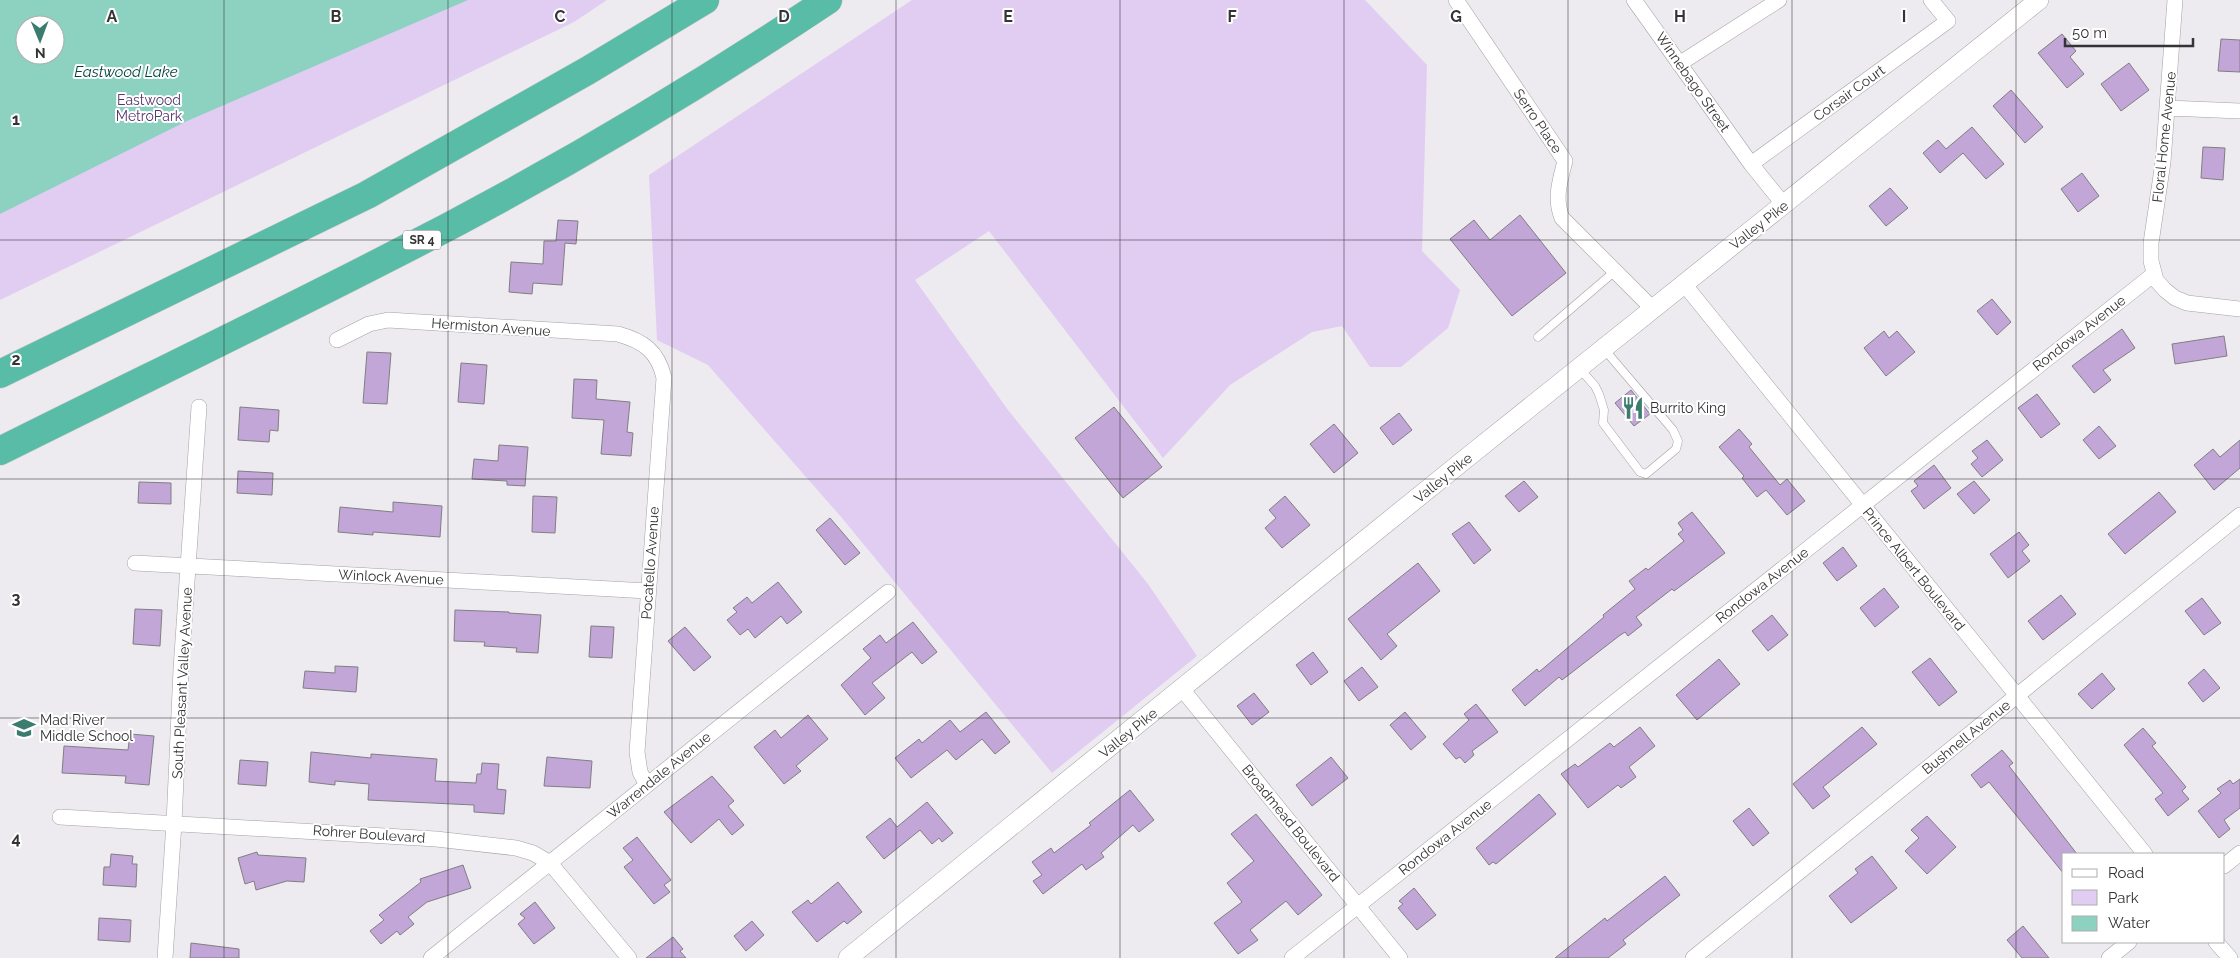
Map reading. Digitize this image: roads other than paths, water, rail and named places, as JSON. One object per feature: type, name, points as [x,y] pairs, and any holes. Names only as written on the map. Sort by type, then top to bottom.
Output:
[{"type":"highway","points":[[0,374],[367,195],[587,71],[705,0]]},
{"type":"highway","name":"SR 4","points":[[0,451],[380,262],[570,160],[762,44],[828,0]]},
{"type":"street","name":"Serro Place","points":[[1456,0],[1565,161],[1557,195],[1558,208],[1562,218],[1653,309]]},
{"type":"street","name":"Winnebago Street","points":[[1634,0],[1751,164],[1784,205]]},
{"type":"street","points":[[1680,64],[1779,0]]},
{"type":"street","name":"Corsair Court","points":[[1751,164],[1948,22],[1931,0]]},
{"type":"street","name":"Valley Pike","points":[[848,958],[2039,0]]},
{"type":"street","name":"Floral Home Avenue","points":[[2154,274],[2151,260],[2151,244],[2163,162],[2175,0]]},
{"type":"street","points":[[2168,108],[2240,111]]},
{"type":"street","points":[[2154,274],[2164,290],[2175,298],[2187,303],[2240,309]]},
{"type":"street","name":"Rondowa Avenue","points":[[1292,958],[2154,274]]},
{"type":"street","name":"Prince Albert Boulevard","points":[[1684,284],[2144,853]]},
{"type":"street","name":"Hermiston Avenue","points":[[338,340],[369,324],[388,320],[618,334],[634,338],[646,346]]},
{"type":"street","name":"Pocatello Avenue","points":[[646,346],[656,355],[664,378],[637,752],[640,772],[647,784]]},
{"type":"street","name":"South Pleasant Valley Avenue","points":[[166,958],[181,668],[199,407]]},
{"type":"street","name":"Bushnell Avenue","points":[[1693,958],[2240,515]]},
{"type":"street","name":"Winlock Avenue","points":[[135,563],[648,591]]},
{"type":"street","name":"Warrendale Avenue","points":[[431,958],[888,592]]},
{"type":"street","name":"Broadmead Boulevard","points":[[1182,689],[1400,958]]},
{"type":"street","name":"Rohrer Boulevard","points":[[60,817],[436,839],[516,848],[533,853],[550,863],[629,958]]},
{"type":"street","points":[[2225,865],[2240,853]]},
{"type":"street","points":[[2109,958],[2128,943]]},
{"type":"street","points":[[2217,943],[2230,958]]},
{"type":"lane","points":[[1538,337],[1614,272]]},
{"type":"lane","points":[[1580,369],[1595,386],[1599,394],[1604,410],[1603,423],[1640,472],[1646,474],[1676,449],[1678,441],[1672,430],[1604,349]]},
{"type":"water","name":"Eastwood Lake","points":[[0,0],[468,0],[187,121],[0,214]]},
{"type":"place","name":"Burrito King","points":[[1633,408]]},
{"type":"place","name":"Mad River Middle School","points":[[24,728]]},
{"type":"park label","name":"Eastwood MetroPark","points":[[149,108]]}]
